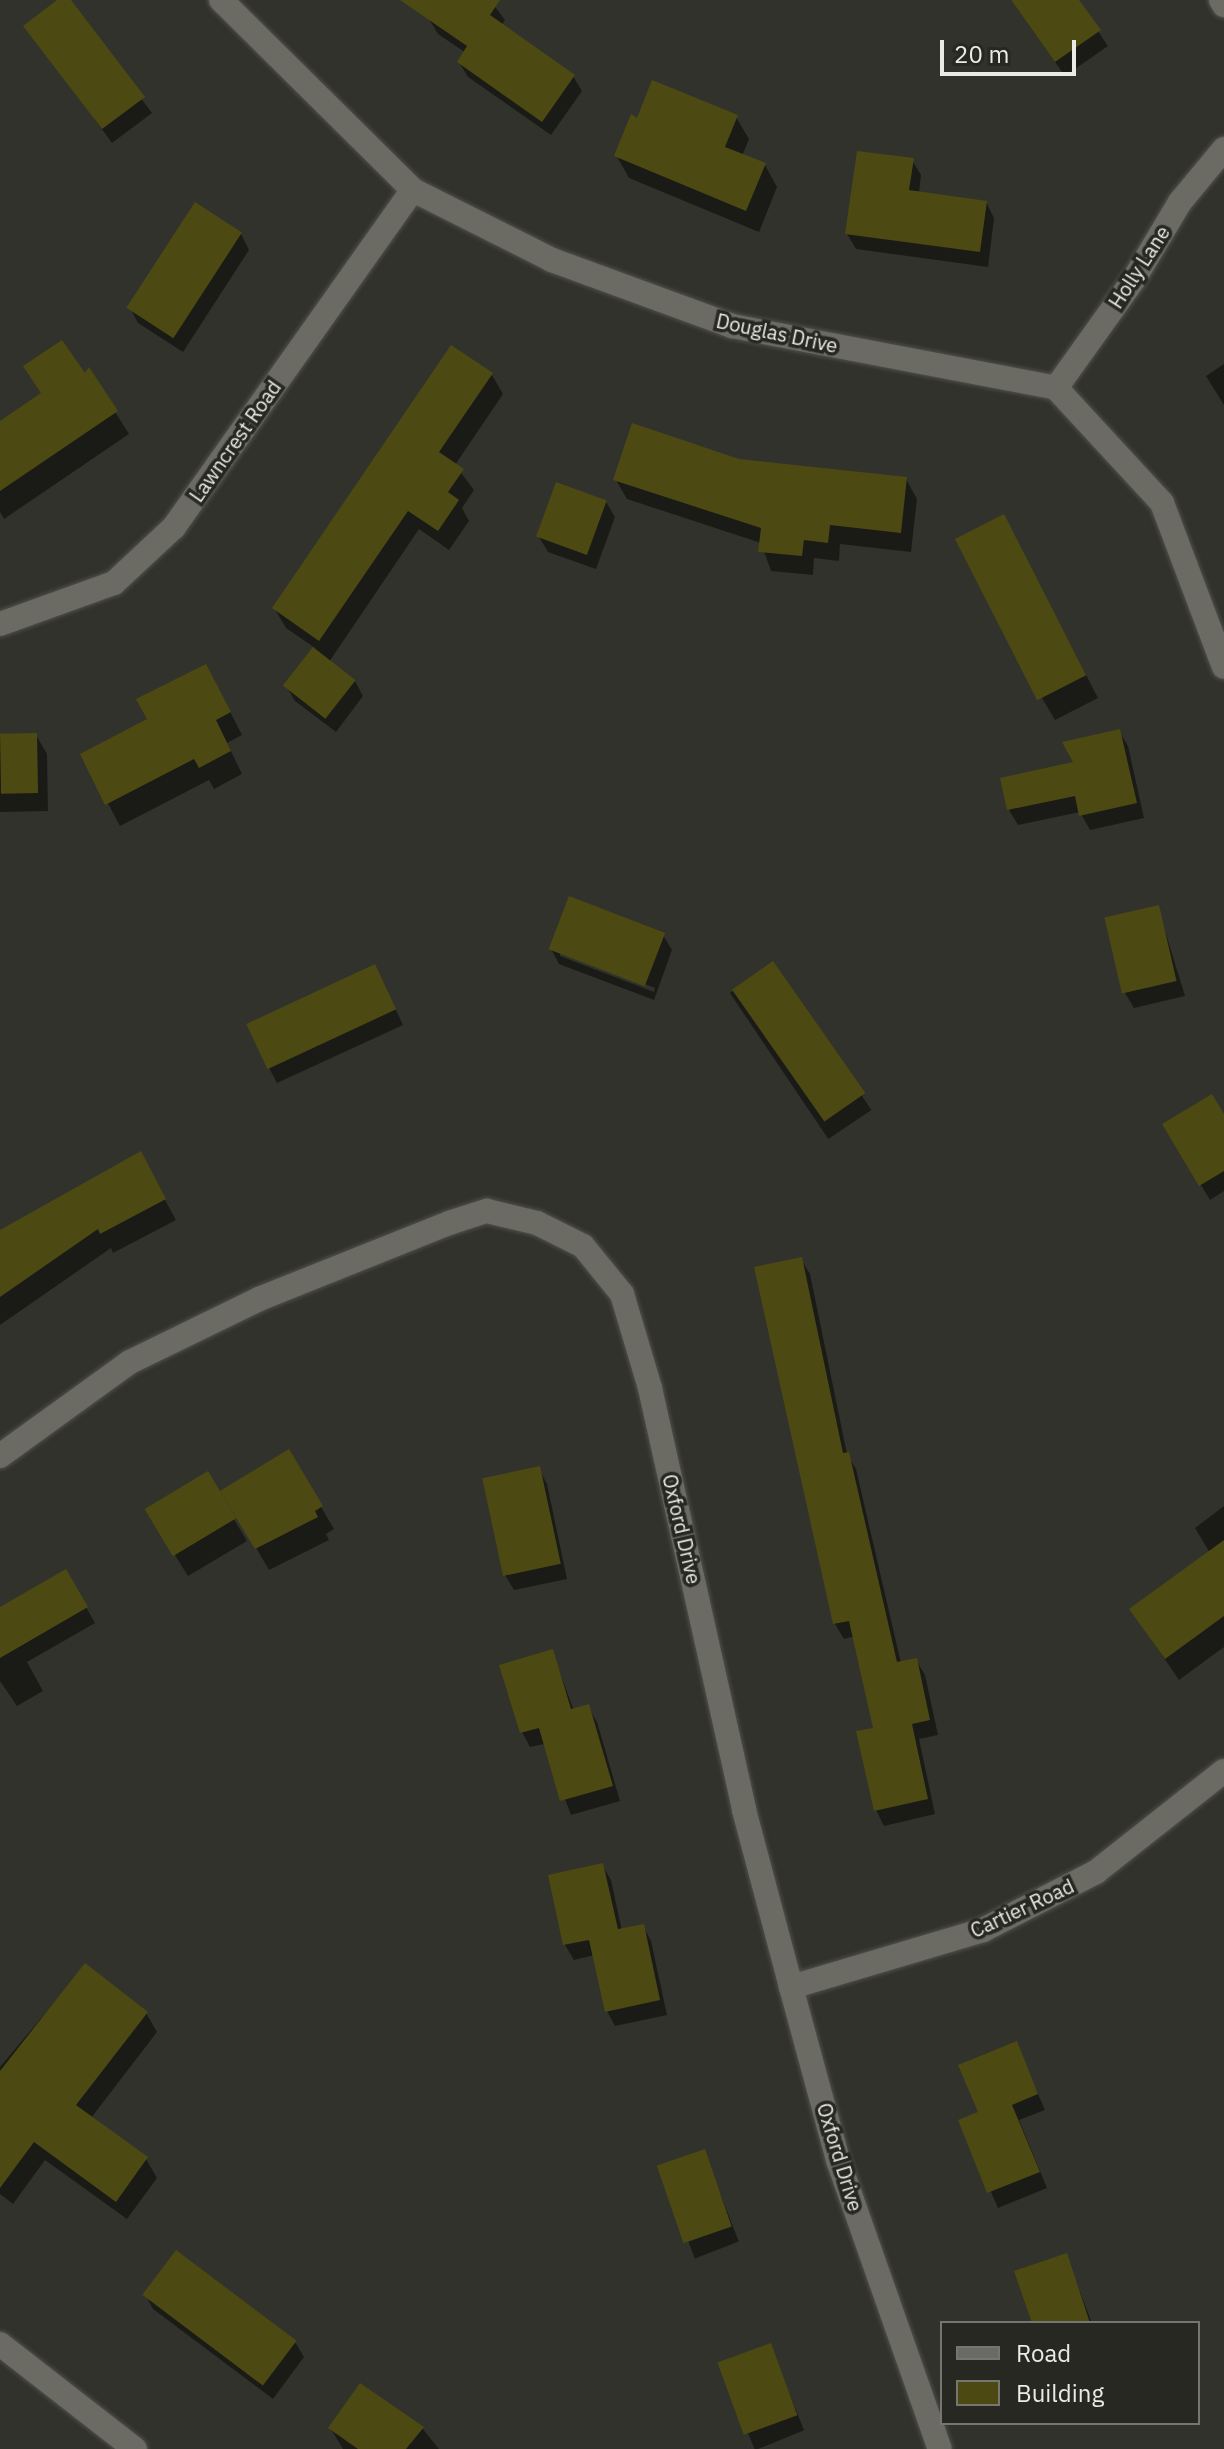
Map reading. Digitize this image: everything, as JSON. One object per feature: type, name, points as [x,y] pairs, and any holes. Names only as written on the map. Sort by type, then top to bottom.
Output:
[{"type":"street","name":"Douglas Drive","points":[[221,0],[413,190],[552,260],[732,326],[1056,388]]},
{"type":"street","points":[[1221,0],[1224,5]]},
{"type":"street","name":"Holly Lane","points":[[1056,388],[1134,279],[1180,202],[1224,149]]},
{"type":"street","name":"Lawncrest Road","points":[[0,624],[114,583],[174,527],[413,190]]},
{"type":"street","points":[[1056,388],[1162,503],[1224,667]]},
{"type":"street","name":"Oxford Drive","points":[[0,1456],[130,1362],[259,1299],[449,1223],[487,1211],[537,1223],[583,1246],[622,1294],[650,1388],[744,1810],[838,2160],[940,2449]]},
{"type":"street","name":"Cartier Road","points":[[791,1987],[997,1923],[1096,1872],[1224,1771]]},
{"type":"street","points":[[0,2344],[135,2449]]},
{"type":"building","points":[[57,0],[71,0],[145,97],[102,129],[23,26]]},
{"type":"building","points":[[400,0],[500,0],[490,15],[575,75],[542,122],[457,62],[467,46]]},
{"type":"building","points":[[1011,0],[1079,0],[1101,30],[1055,62]]},
{"type":"building","points":[[652,80],[738,115],[725,147],[766,163],[746,211],[614,156],[631,114],[637,118]]},
{"type":"building","points":[[857,151],[914,158],[909,190],[987,201],[980,252],[845,234]]},
{"type":"building","points":[[195,202],[242,232],[173,338],[126,308]]},
{"type":"building","points":[[62,340],[85,373],[89,367],[118,411],[0,491],[0,421],[41,393],[23,366]]},
{"type":"building","points":[[451,345],[493,373],[439,452],[464,469],[448,492],[459,500],[438,531],[408,511],[319,641],[272,608]]},
{"type":"building","points":[[632,423],[739,459],[907,477],[901,533],[830,525],[828,543],[804,540],[802,556],[758,552],[761,528],[613,480]]},
{"type":"building","points":[[556,482],[607,500],[587,555],[536,537]]},
{"type":"building","points":[[1004,514],[1086,675],[1037,700],[955,539]]},
{"type":"building","points":[[313,647],[356,680],[325,719],[283,686]]},
{"type":"building","points":[[206,664],[231,712],[216,720],[231,751],[199,768],[194,759],[105,805],[80,754],[147,719],[136,699]]},
{"type":"building","points":[[1120,729],[1137,803],[1079,816],[1075,796],[1007,810],[1000,778],[1073,762],[1062,742]]},
{"type":"building","points":[[37,733],[38,793],[1,794],[0,734]]},
{"type":"building","points":[[569,896],[665,933],[645,986],[549,949]]},
{"type":"building","points":[[1159,905],[1177,981],[1122,994],[1104,918]]},
{"type":"building","points":[[773,961],[865,1093],[824,1122],[732,990]]},
{"type":"building","points":[[375,964],[396,1009],[267,1069],[246,1024]]},
{"type":"building","points":[[1212,1094],[1224,1114],[1224,1171],[1199,1186],[1162,1124]]},
{"type":"building","points":[[141,1151],[166,1199],[100,1234],[98,1229],[0,1297],[0,1230]]},
{"type":"building","points":[[802,1257],[843,1453],[849,1452],[897,1662],[917,1658],[930,1720],[912,1724],[928,1799],[874,1811],[856,1731],[873,1728],[849,1621],[833,1624],[754,1267]]},
{"type":"building","points":[[289,1449],[323,1506],[315,1511],[318,1517],[255,1549],[220,1491]]},
{"type":"building","points":[[540,1466],[561,1564],[503,1576],[482,1478]]},
{"type":"building","points":[[208,1471],[236,1518],[173,1556],[145,1509]]},
{"type":"building","points":[[1224,1540],[1224,1616],[1165,1659],[1129,1609]]},
{"type":"building","points":[[66,1569],[88,1607],[0,1658],[0,1607]]},
{"type":"building","points":[[553,1649],[571,1709],[589,1704],[613,1786],[560,1801],[539,1728],[520,1733],[499,1665]]},
{"type":"building","points":[[603,1863],[618,1929],[644,1924],[660,2000],[605,2012],[589,1940],[563,1945],[548,1875]]},
{"type":"building","points":[[85,1963],[148,2012],[76,2105],[148,2157],[116,2202],[34,2142],[0,2188],[0,2071]]},
{"type":"building","points":[[1017,2041],[1038,2094],[1012,2105],[1040,2172],[987,2193],[958,2120],[978,2112],[958,2065]]},
{"type":"building","points":[[705,2149],[732,2227],[683,2243],[657,2166]]},
{"type":"building","points":[[176,2250],[297,2341],[263,2386],[142,2295]]},
{"type":"building","points":[[1067,2253],[1089,2321],[1031,2321],[1014,2271]]},
{"type":"building","points":[[771,2343],[797,2415],[744,2435],[717,2362]]},
{"type":"building","points":[[360,2383],[424,2427],[406,2449],[358,2449],[328,2428]]}]
